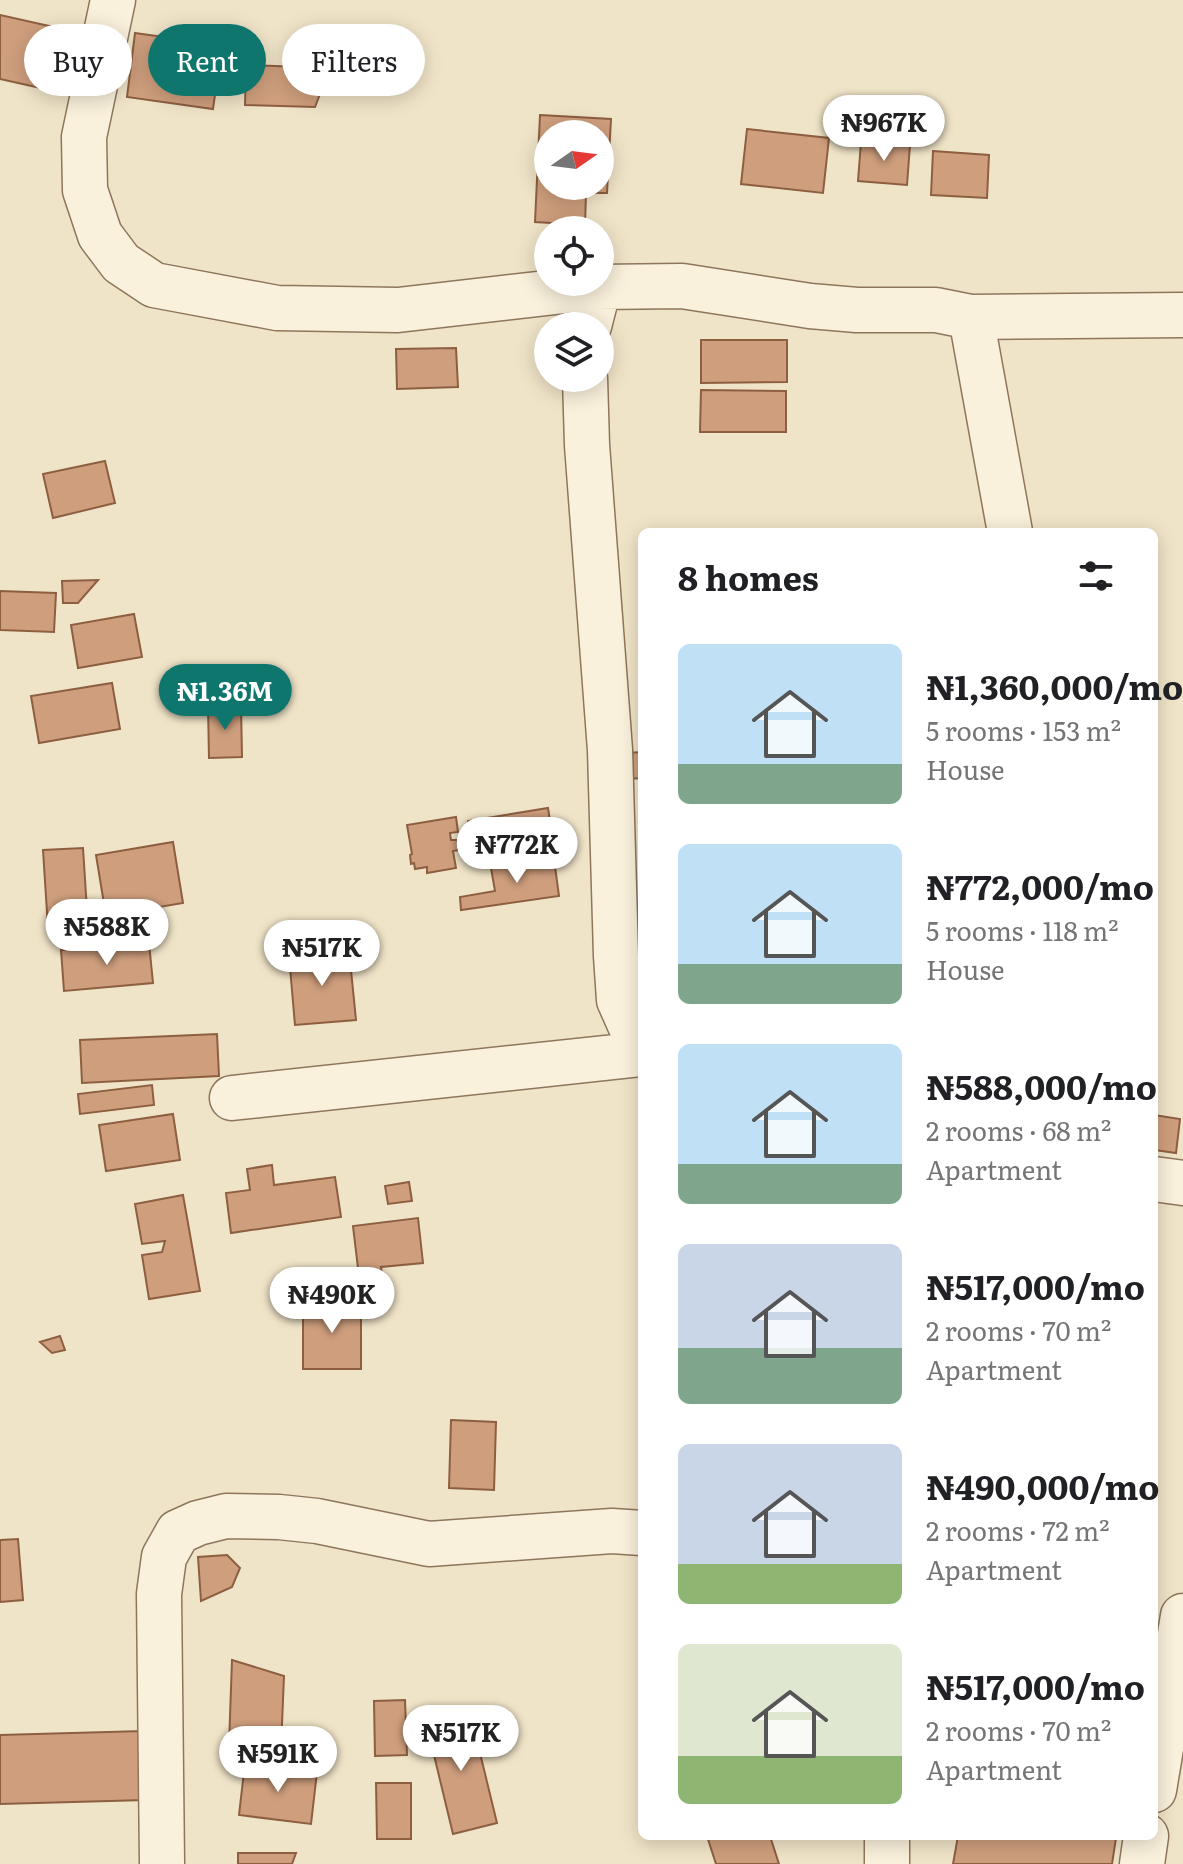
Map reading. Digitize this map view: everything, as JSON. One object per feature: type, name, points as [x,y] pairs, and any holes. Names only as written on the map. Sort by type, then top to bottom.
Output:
[{"type":"street","points":[[113,0],[84,137],[85,190],[100,235],[121,263],[154,285],[277,308],[398,310],[594,306],[682,286],[810,306],[868,311],[936,310],[971,317],[1183,315]]},
{"type":"street","points":[[971,317],[1009,528]]},
{"type":"street","points":[[585,392],[610,750],[619,1000],[638,1038]]},
{"type":"street","points":[[232,1098],[638,1054]]},
{"type":"street","points":[[1158,1180],[1183,1183]]},
{"type":"street","points":[[162,1864],[159,1594],[164,1557],[178,1532],[226,1516],[317,1521],[429,1544],[612,1531],[638,1533]]},
{"type":"street","points":[[1158,1612],[1183,1616],[1158,1766]]},
{"type":"street","points":[[887,1840],[887,1864]]},
{"type":"street","points":[[1142,1864],[1145,1840]]},
{"type":"building","points":[[0,15],[40,24],[24,24],[24,84],[0,79]]},
{"type":"building","points":[[135,33],[148,35],[148,96],[215,96],[213,109],[127,97],[132,96]]},
{"type":"building","points":[[266,66],[282,66],[282,96],[319,96],[315,107],[245,105],[245,96],[266,96]]},
{"type":"building","points":[[540,115],[611,120],[540,120]]},
{"type":"building","points":[[747,129],[829,138],[823,193],[741,184]]},
{"type":"building","points":[[861,142],[910,145],[907,185],[858,181]]},
{"type":"building","points":[[933,151],[989,155],[987,198],[931,195]]},
{"type":"building","points":[[536,200],[586,200],[585,216],[535,216]]},
{"type":"building","points":[[701,340],[787,340],[787,382],[701,383]]},
{"type":"building","points":[[456,348],[458,387],[397,389],[396,349]]},
{"type":"building","points":[[701,390],[786,391],[786,432],[700,432]]},
{"type":"building","points":[[105,461],[115,503],[53,518],[43,474]]},
{"type":"building","points":[[98,580],[78,603],[63,603],[62,581]]},
{"type":"building","points":[[0,591],[56,593],[54,632],[0,630]]},
{"type":"building","points":[[134,614],[142,657],[78,668],[71,625]]},
{"type":"building","points":[[112,683],[120,729],[39,743],[31,696]]},
{"type":"building","points":[[241,705],[242,757],[209,758],[208,707]]},
{"type":"building","points":[[638,752],[638,778],[628,779],[626,753]]},
{"type":"building","points":[[548,808],[554,847],[474,860],[468,821]]},
{"type":"building","points":[[456,817],[458,832],[450,833],[451,840],[457,840],[459,850],[453,851],[456,868],[427,873],[427,867],[415,869],[414,863],[411,864],[407,825]]},
{"type":"building","points":[[173,842],[183,903],[106,916],[96,855]]},
{"type":"building","points":[[83,848],[88,926],[48,928],[43,850]]},
{"type":"building","points":[[554,859],[559,896],[461,910],[460,897],[495,891],[491,868]]},
{"type":"building","points":[[149,943],[153,983],[64,991],[61,950]]},
{"type":"building","points":[[349,950],[356,1020],[295,1025],[289,956]]},
{"type":"building","points":[[217,1034],[219,1076],[82,1083],[80,1040]]},
{"type":"building","points":[[152,1085],[154,1105],[80,1114],[78,1094]]},
{"type":"building","points":[[173,1114],[180,1160],[106,1171],[99,1125]]},
{"type":"building","points":[[1158,1116],[1180,1119],[1176,1153],[1158,1151]]},
{"type":"building","points":[[272,1165],[274,1185],[335,1177],[341,1217],[231,1233],[226,1193],[250,1190],[247,1169]]},
{"type":"building","points":[[409,1182],[412,1201],[388,1204],[385,1186]]},
{"type":"building","points":[[183,1195],[200,1291],[149,1299],[142,1255],[162,1252],[165,1241],[142,1244],[135,1204]]},
{"type":"building","points":[[418,1218],[423,1263],[381,1267],[383,1282],[360,1285],[353,1226]]},
{"type":"building","points":[[303,1301],[361,1302],[361,1369],[303,1369]]},
{"type":"building","points":[[60,1336],[65,1350],[52,1353],[40,1342]]},
{"type":"building","points":[[451,1420],[496,1422],[494,1490],[449,1488]]},
{"type":"building","points":[[18,1539],[23,1600],[0,1602],[0,1540]]},
{"type":"building","points":[[227,1555],[240,1568],[232,1587],[201,1601],[198,1557]]},
{"type":"building","points":[[232,1660],[284,1676],[281,1748],[229,1745]]},
{"type":"building","points":[[405,1700],[407,1755],[375,1756],[374,1701]]},
{"type":"building","points":[[470,1712],[497,1823],[453,1834],[426,1722]]},
{"type":"building","points":[[143,1731],[145,1800],[0,1804],[0,1735]]},
{"type":"building","points":[[245,1763],[317,1772],[311,1824],[239,1815]]},
{"type":"building","points":[[376,1783],[411,1783],[411,1839],[377,1839]]},
{"type":"building","points":[[708,1840],[771,1840],[779,1864],[716,1864]]},
{"type":"building","points":[[957,1840],[1116,1840],[1112,1864],[953,1864]]},
{"type":"building","points":[[238,1853],[296,1853],[292,1864],[238,1864]]}]
